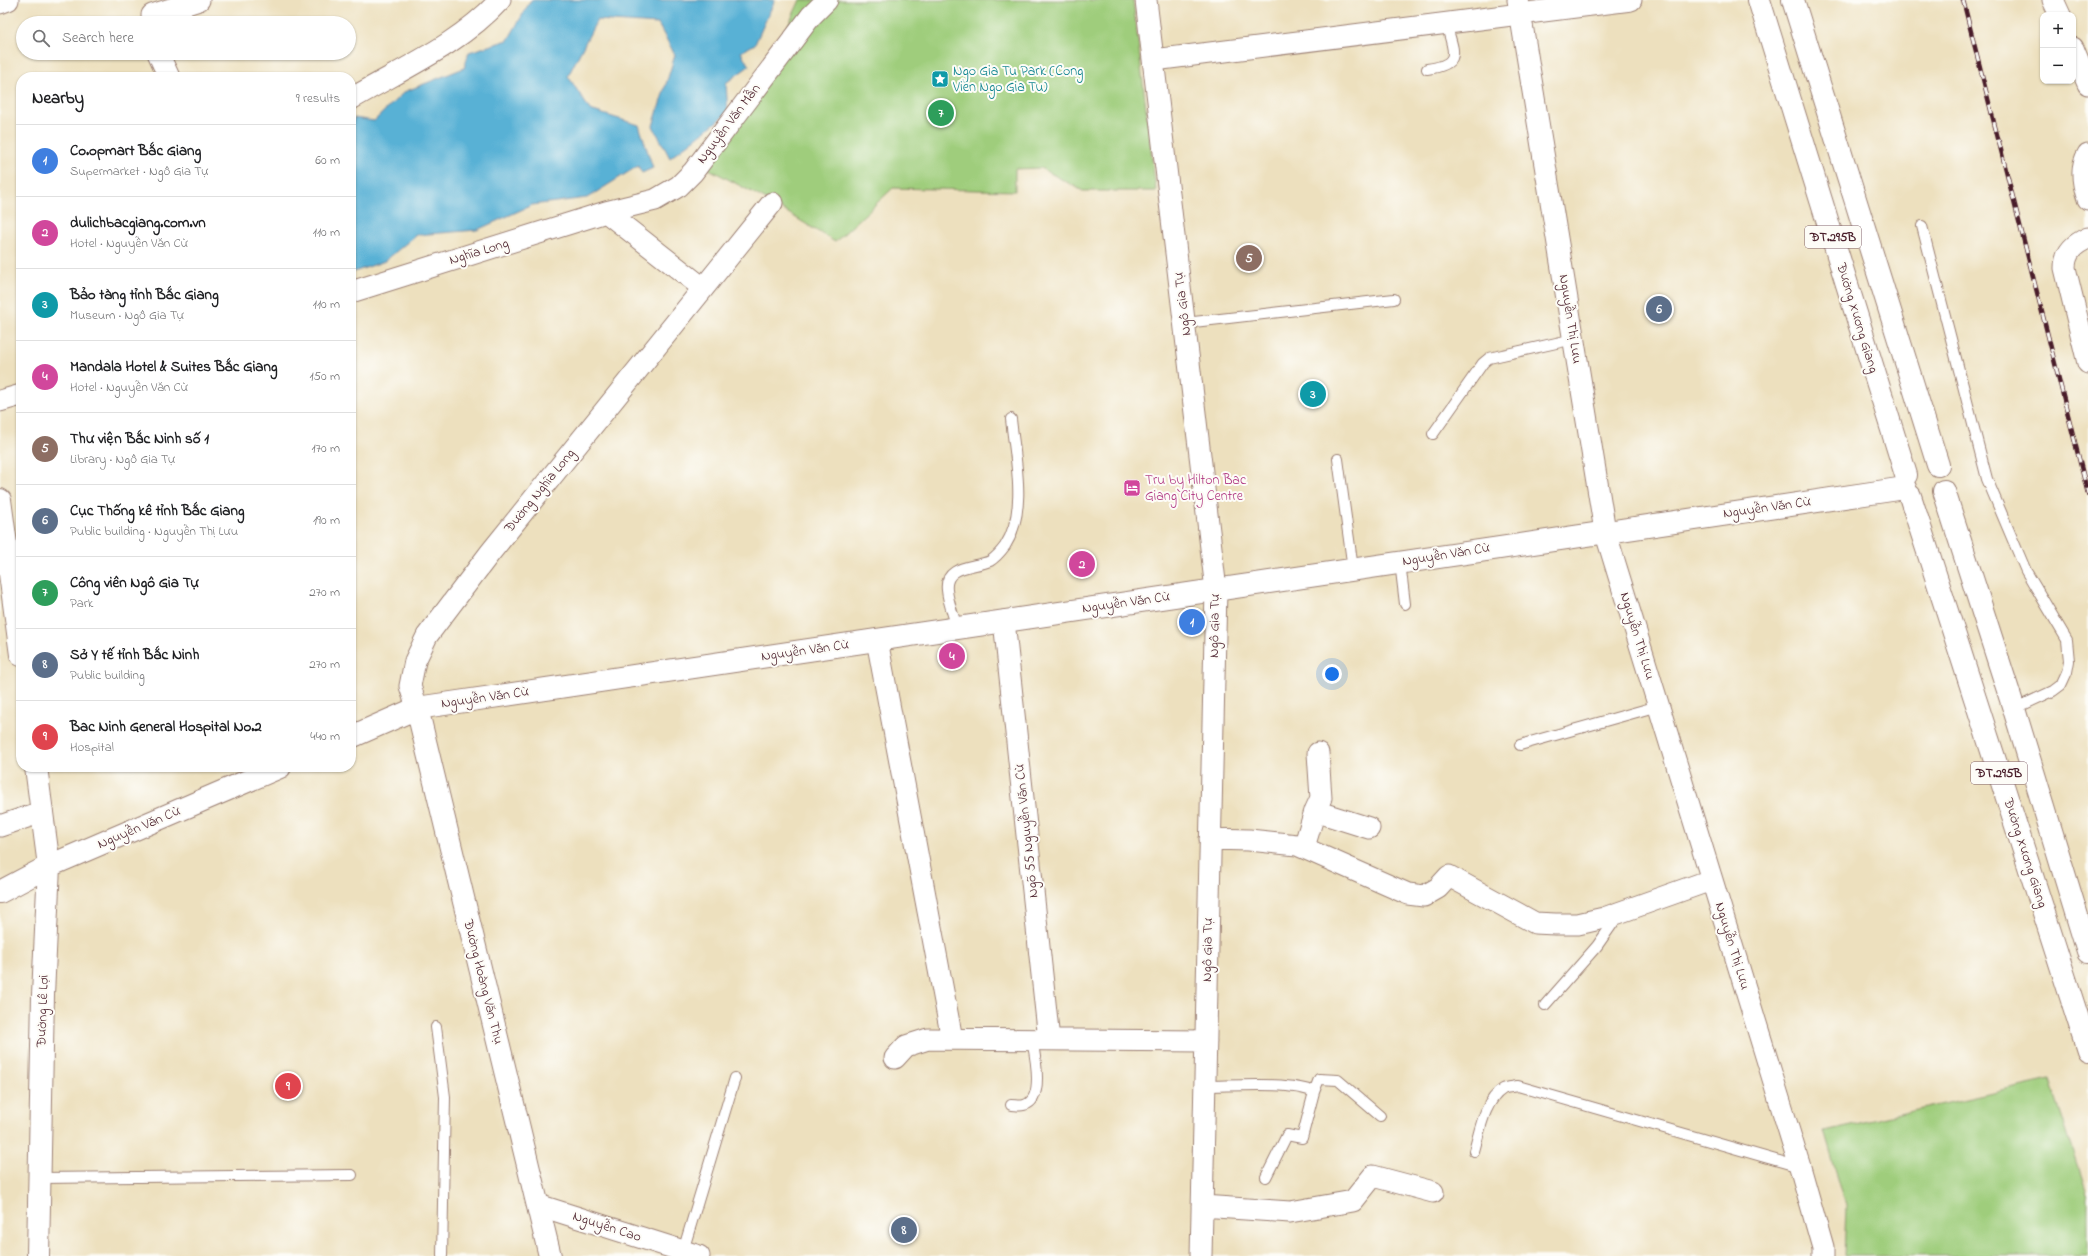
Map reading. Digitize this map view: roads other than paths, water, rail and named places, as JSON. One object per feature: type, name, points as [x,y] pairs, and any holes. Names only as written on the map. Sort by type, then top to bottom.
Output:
[{"type":"main road","name":"ĐT.295B","points":[[1761,0],[1776,3],[1784,0]]},
{"type":"main road","name":"Đường Xương Giang","points":[[1761,0],[1907,486],[2088,1050]]},
{"type":"main road","name":"ĐT.295B","points":[[1794,0],[1938,466],[1945,477],[1944,491],[2014,709],[2088,952]]},
{"type":"main road","points":[[1938,466],[1926,461],[1914,465],[1907,486],[1915,501],[1928,503],[1935,501],[1944,491]]},
{"type":"main road","name":"Nguyễn Văn Cừ","points":[[356,734],[417,708],[1353,570],[1907,486]]},
{"type":"main road","points":[[0,500],[16,618]]},
{"type":"main road","name":"Đường Hoàng Văn Thụ","points":[[417,708],[550,1256]]},
{"type":"main road","name":"Đường Lê Lợi","points":[[37,772],[49,866],[43,995],[38,1256]]},
{"type":"main road","name":"Nguyễn Văn Cừ","points":[[0,892],[49,866],[268,772]]},
{"type":"street","points":[[0,3],[8,0]]},
{"type":"street","points":[[151,13],[199,0]]},
{"type":"street","points":[[356,96],[464,32],[487,14],[500,0]]},
{"type":"street","name":"Nguyễn Văn Mẫn","points":[[606,212],[655,200],[680,186],[693,172],[811,16],[827,0]]},
{"type":"street","name":"Ngô Gia Tự","points":[[1146,0],[1216,590],[1201,1256]]},
{"type":"street","points":[[1154,60],[1446,23],[1519,7],[1631,0]]},
{"type":"street","points":[[2053,0],[2059,12]]},
{"type":"street","name":"Nguyễn Thị Lưu","points":[[1519,7],[1605,531],[1800,1167],[1823,1248],[1823,1256]]},
{"type":"street","points":[[2076,55],[2088,84]]},
{"type":"street","points":[[161,60],[167,72]]},
{"type":"street","points":[[2088,154],[2083,163],[2085,190],[2088,200]]},
{"type":"street","name":"Đường Nghĩa Long","points":[[417,708],[410,686],[415,661],[427,636],[495,547],[772,203]]},
{"type":"street","points":[[606,212],[703,288]]},
{"type":"street","name":"Nghĩa Long","points":[[356,290],[606,212]]},
{"type":"street","points":[[2088,238],[2073,246],[2065,261],[2064,268],[2088,363]]},
{"type":"street","points":[[0,402],[16,397]]},
{"type":"street","name":"Ngõ 55 Nguyễn Văn Cừ","points":[[1004,621],[1040,1040]]},
{"type":"street","points":[[877,640],[952,1040]]},
{"type":"street","points":[[1304,847],[1315,811],[1321,798],[1318,754]]},
{"type":"street","points":[[1315,811],[1369,828]]},
{"type":"street","points":[[0,826],[42,812]]},
{"type":"street","points":[[1210,839],[1249,840],[1297,845],[1408,894],[1424,896],[1438,888],[1449,876],[1535,923],[1578,924],[1622,911],[1711,880]]},
{"type":"street","points":[[895,1058],[906,1046],[928,1039],[1206,1041]]},
{"type":"street","points":[[1202,1206],[1290,1212],[1353,1201],[1373,1176],[1433,1192]]},
{"type":"street","name":"Nguyễn Cao","points":[[538,1205],[694,1255]]},
{"type":"lane","points":[[1427,69],[1443,67],[1450,62],[1454,55],[1446,23]]},
{"type":"lane","points":[[1922,226],[1987,479],[2026,571],[2067,640],[2069,661],[2067,672],[2061,685],[2052,691],[2014,709]]},
{"type":"lane","points":[[1185,323],[1394,299]]},
{"type":"lane","points":[[1433,434],[1483,363],[1489,358],[1574,339]]},
{"type":"lane","points":[[957,628],[947,590],[947,582],[951,574],[958,569],[992,560],[1005,546],[1012,531],[1016,516],[1018,496],[1011,419]]},
{"type":"lane","points":[[1338,459],[1353,570]]},
{"type":"lane","points":[[1400,562],[1405,604]]},
{"type":"lane","points":[[1520,745],[1658,706]]},
{"type":"lane","points":[[1545,1005],[1596,946],[1622,911]]},
{"type":"lane","points":[[436,1027],[445,1097],[442,1256]]},
{"type":"lane","points":[[1011,1105],[1025,1105],[1033,1098],[1037,1087],[1036,1076],[1040,1040]]},
{"type":"lane","points":[[694,1255],[735,1078]]},
{"type":"lane","points":[[1266,1178],[1287,1135],[1302,1138],[1319,1078],[1338,1080],[1380,1116]]},
{"type":"lane","points":[[1205,1086],[1274,1086],[1307,1089],[1314,1092]]},
{"type":"lane","points":[[1474,1151],[1485,1114],[1494,1097],[1504,1088],[1518,1086],[1800,1167]]},
{"type":"lane","points":[[39,1178],[352,1175]]},
{"type":"water","points":[[531,0],[775,0],[755,44],[741,52],[749,66],[726,83],[728,113],[670,158],[653,126],[675,55],[658,24],[597,20],[568,76],[590,110],[639,125],[653,168],[642,173],[638,166],[587,198],[532,205],[477,230],[416,235],[385,261],[356,271],[356,118],[374,121],[404,92],[464,68],[469,52],[508,40]]},
{"type":"railway","points":[[1963,0],[2088,494]]},
{"type":"place","name":"Ngo Gia Tu Park (Cong Vien Ngo Gia Tu)","points":[[940,79]]},
{"type":"place","name":"Công viên Ngô Gia Tự","points":[[941,113]]},
{"type":"place","name":"Thư viện Bắc Ninh số 1","points":[[1249,258]]},
{"type":"place","name":"Cục Thống kê tỉnh Bắc Giang","points":[[1659,309]]},
{"type":"place","name":"Bảo tàng tỉnh Bắc Giang","points":[[1313,394]]},
{"type":"place","name":"Tru by Hilton Bac Giang City Centre","points":[[1132,488]]},
{"type":"place","name":"dulichbacgiang.com.vn","points":[[1082,564]]},
{"type":"place","name":"Co.opmart Bắc Giang","points":[[1192,622]]},
{"type":"place","name":"Mandala Hotel & Suites Bắc Giang","points":[[952,656]]},
{"type":"place","name":"Bac Ninh General Hospital No.2","points":[[288,1086]]},
{"type":"place","name":"Sở Y tế tỉnh Bắc Ninh","points":[[904,1230]]}]
